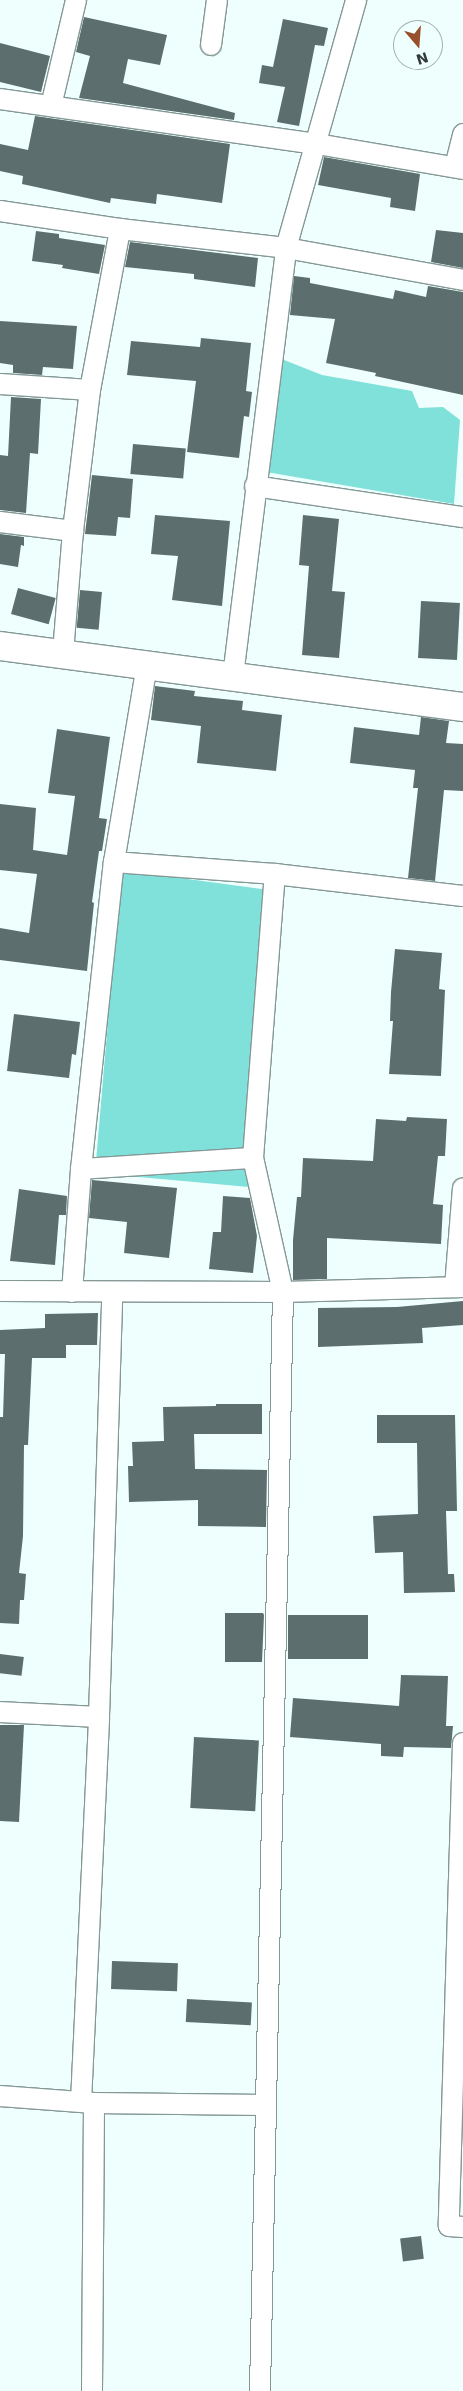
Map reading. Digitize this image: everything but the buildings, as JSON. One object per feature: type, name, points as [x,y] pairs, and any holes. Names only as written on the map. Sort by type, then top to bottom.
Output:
[{"type":"street","points":[[50,106],[76,0]]},
{"type":"street","points":[[211,45],[217,0]]},
{"type":"street","points":[[233,676],[255,486],[286,248],[317,144],[356,0]]},
{"type":"street","points":[[0,99],[317,144],[459,168],[463,134]]},
{"type":"street","points":[[0,212],[120,229],[286,248],[463,280]]},
{"type":"street","points":[[64,653],[73,531],[90,390],[120,229]]},
{"type":"street","points":[[0,384],[90,390]]},
{"type":"street","points":[[255,486],[463,517]]},
{"type":"street","points":[[0,522],[73,531]]},
{"type":"street","points":[[0,646],[463,707]]},
{"type":"street","points":[[72,1292],[81,1169],[114,862],[147,664]]},
{"type":"street","points":[[114,862],[275,874],[463,896]]},
{"type":"street","points":[[260,2391],[283,1292],[253,1158],[275,874]]},
{"type":"street","points":[[81,1169],[253,1158]]},
{"type":"street","points":[[0,1291],[283,1292],[459,1287],[463,1188]]},
{"type":"street","points":[[92,2391],[88,2103],[112,1292]]},
{"type":"street","points":[[0,1712],[99,1717]]},
{"type":"street","points":[[463,1743],[449,2226],[463,2227]]},
{"type":"street","points":[[0,2096],[88,2103],[265,2105]]},
{"type":"shaded area","points":[[279,358],[322,375],[412,391],[419,408],[443,407],[460,420],[454,504],[266,472]]},
{"type":"shaded area","points":[[121,870],[269,890],[253,1158],[249,1187],[95,1173]]}]
